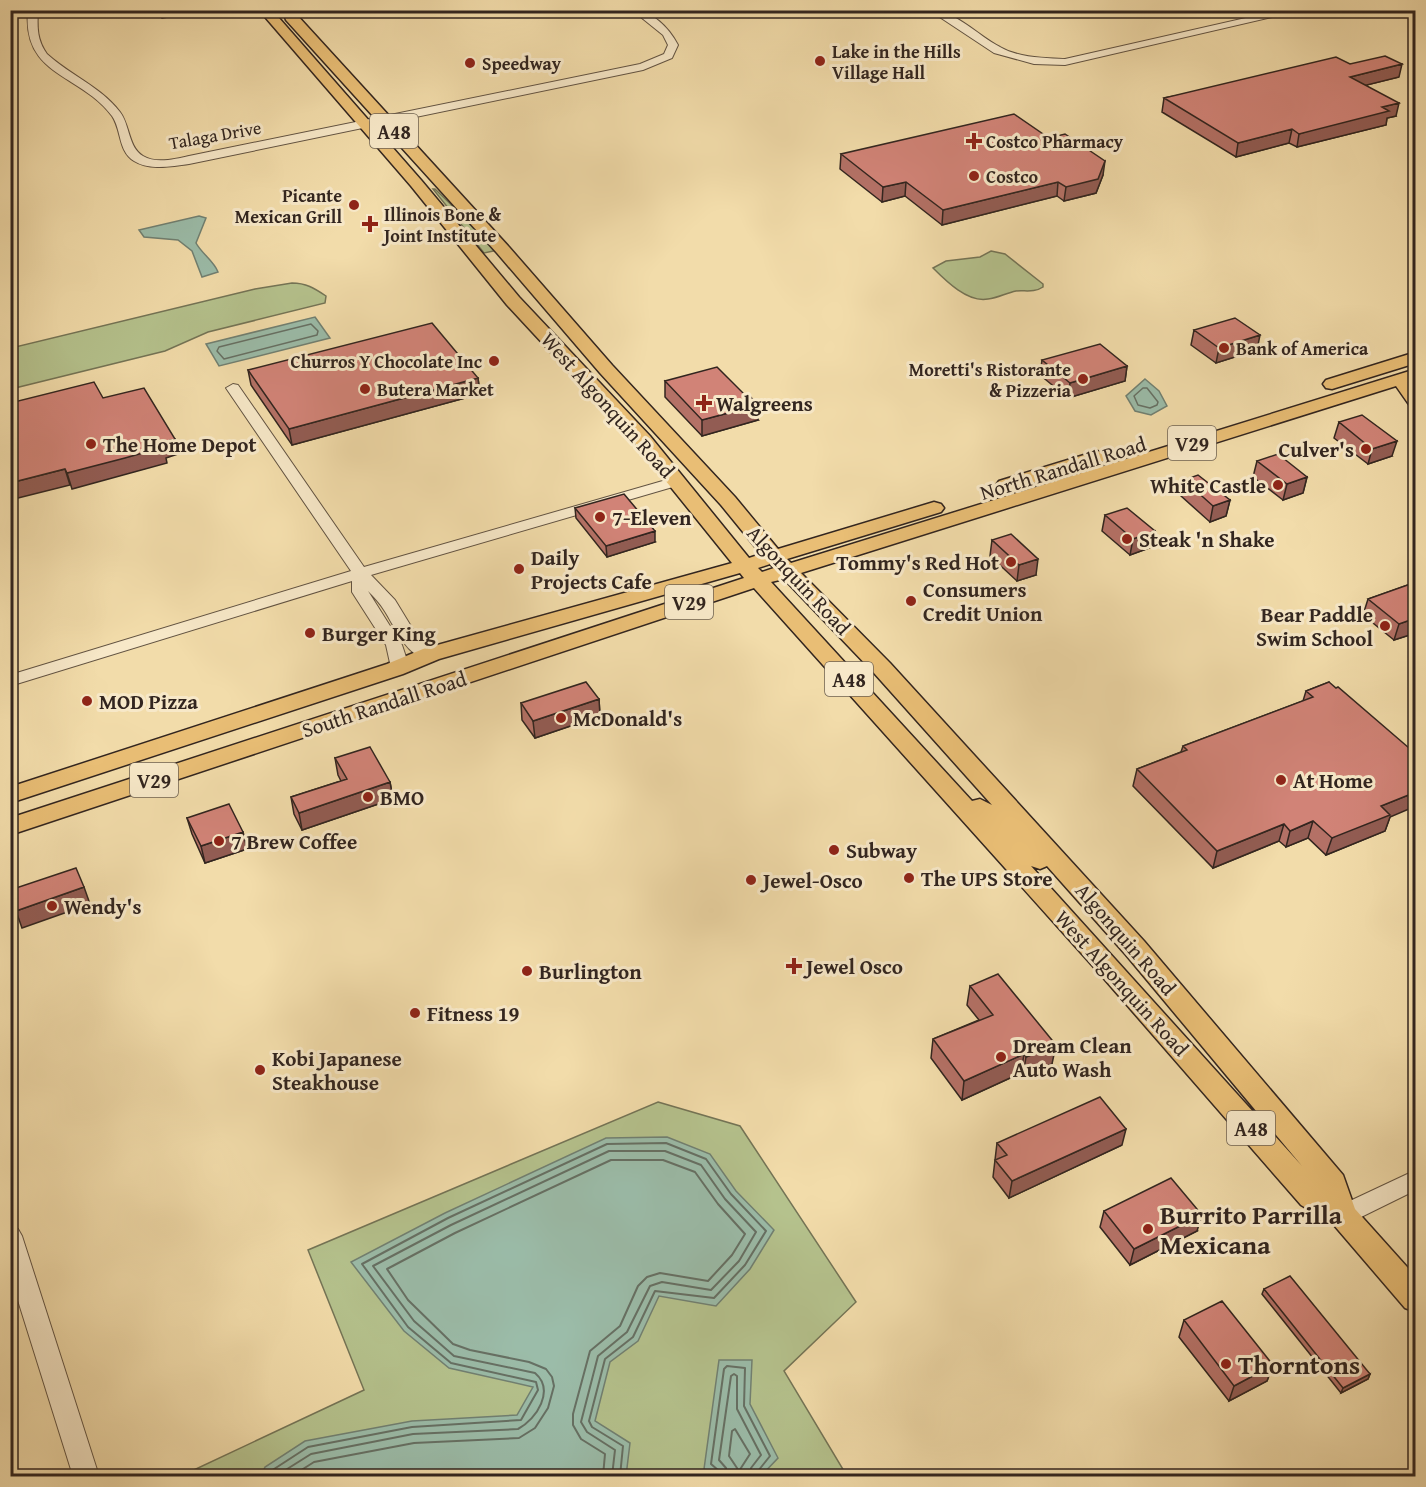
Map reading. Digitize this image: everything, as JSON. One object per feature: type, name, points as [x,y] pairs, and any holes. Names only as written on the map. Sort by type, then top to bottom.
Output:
[{"type":"main road","name":"West Algonquin Road","points":[[265,10],[416,183],[513,301],[584,374],[678,481],[751,573],[939,778],[1311,1196],[1343,1215],[1416,1299]]},
{"type":"main road","name":"Algonquin Road","points":[[286,10],[503,250],[606,369],[729,501],[780,563],[882,668],[1099,907],[1333,1184],[1343,1215]]},
{"type":"main road","name":"North Randall Road","points":[[751,573],[923,512],[1416,357]]},
{"type":"main road","name":"North Randall Road","points":[[780,563],[1410,376]]},
{"type":"main road","points":[[1410,376],[1403,384],[1416,402]]},
{"type":"main road","name":"South Randall Road","points":[[10,795],[395,669],[431,654],[751,573]]},
{"type":"main road","name":"South Randall Road","points":[[10,827],[751,573]]},
{"type":"main road","points":[[853,683],[944,763],[959,769],[974,768]]},
{"type":"main road","points":[[939,778],[972,800],[1049,868],[1078,899],[1099,907]]},
{"type":"street","name":"Talaga Drive","points":[[33,10],[32,33],[39,51],[52,66],[91,90],[106,103],[121,122],[128,150],[141,161],[155,162],[189,160],[643,67],[668,56],[673,45],[672,39],[637,10]]},
{"type":"street","points":[[934,10],[999,51],[1034,62],[1065,62],[1094,57],[1297,10]]},
{"type":"street","points":[[233,388],[360,573],[389,604],[414,645],[431,654]]},
{"type":"street","points":[[10,681],[360,573],[678,481]]},
{"type":"street","points":[[360,573],[360,592],[394,645],[399,663],[395,669]]},
{"type":"street","points":[[1343,1215],[1416,1179]]},
{"type":"street","points":[[10,1236],[86,1476]]},
{"type":"green space","points":[[433,189],[435,189],[498,250],[484,253]]},
{"type":"green space","points":[[991,251],[1005,254],[1043,284],[1043,287],[992,298],[973,298],[958,290],[933,268],[946,261],[980,257]]},
{"type":"green space","points":[[292,283],[306,285],[318,291],[326,296],[325,303],[208,332],[165,351],[11,389],[11,348],[255,289]]},
{"type":"green space","points":[[658,1102],[740,1126],[856,1302],[784,1371],[847,1476],[181,1476],[364,1390],[308,1250]]},
{"type":"water","points":[[199,216],[206,218],[196,243],[218,272],[202,277],[192,251],[178,240],[144,237],[139,230]]},
{"type":"water","points":[[315,317],[330,338],[219,366],[206,344]]},
{"type":"water","points":[[1145,379],[1159,391],[1167,406],[1151,415],[1135,411],[1126,396]]},
{"type":"water","points":[[667,1137],[710,1154],[736,1191],[774,1230],[750,1269],[716,1306],[659,1296],[638,1341],[610,1362],[595,1421],[630,1443],[626,1476],[261,1476],[265,1467],[305,1441],[412,1421],[517,1415],[533,1387],[449,1368],[404,1331],[351,1262],[445,1213],[606,1138]]},
{"type":"water","points":[[719,1360],[752,1360],[750,1404],[778,1458],[761,1476],[719,1476],[704,1469]]},
{"type":"building","points":[[1385,56],[1402,64],[1350,77],[1399,103],[1382,107],[1389,111],[1299,134],[1292,129],[1238,143],[1164,98],[1336,57],[1350,64]]},
{"type":"building","name":"Costco","points":[[1014,114],[1049,138],[1065,134],[1105,161],[1098,179],[1066,187],[1058,182],[943,210],[906,182],[883,187],[841,154]]},
{"type":"building","points":[[1235,318],[1260,335],[1219,348],[1194,330]]},
{"type":"building","name":"Butera Market","points":[[432,323],[478,378],[289,429],[248,370]]},
{"type":"building","points":[[1100,344],[1127,366],[1070,383],[1042,360]]},
{"type":"building","points":[[717,367],[758,405],[702,420],[665,381]]},
{"type":"building","name":"The Home Depot","points":[[94,382],[103,398],[144,388],[175,439],[161,443],[164,447],[125,458],[67,473],[65,469],[10,483],[10,403]]},
{"type":"building","points":[[1362,415],[1397,441],[1372,449],[1339,422]]},
{"type":"building","points":[[1278,454],[1307,477],[1287,484],[1257,461]]},
{"type":"building","points":[[1198,475],[1230,500],[1213,506],[1184,480]]},
{"type":"building","points":[[624,494],[655,531],[606,546],[575,508]]},
{"type":"building","points":[[1127,508],[1155,531],[1133,539],[1105,515]]},
{"type":"building","points":[[1011,534],[1038,559],[1019,565],[992,540]]},
{"type":"building","points":[[1416,582],[1416,618],[1399,624],[1368,599]]},
{"type":"building","points":[[586,682],[599,699],[533,721],[521,703]]},
{"type":"building","name":"At Home","points":[[1329,682],[1336,688],[1338,687],[1416,754],[1416,792],[1381,806],[1390,815],[1332,838],[1313,821],[1290,831],[1284,824],[1217,851],[1137,769],[1187,750],[1183,746],[1313,697],[1306,691]]},
{"type":"building","points":[[370,747],[390,782],[299,813],[291,797],[347,779],[335,758]]},
{"type":"building","points":[[229,804],[243,832],[201,846],[187,818]]},
{"type":"building","points":[[76,868],[84,887],[16,911],[10,890]]},
{"type":"building","points":[[998,974],[1056,1045],[1026,1057],[1024,1054],[964,1081],[933,1039],[993,1015],[970,986]]},
{"type":"building","points":[[1100,1097],[1126,1129],[1012,1181],[995,1160],[1007,1155],[997,1143]]},
{"type":"building","points":[[1171,1178],[1202,1215],[1134,1249],[1104,1211]]},
{"type":"building","name":"Thorntons","points":[[1290,1276],[1370,1374],[1343,1388],[1264,1289]]},
{"type":"building","points":[[1222,1301],[1273,1365],[1234,1386],[1184,1320]]},
{"type":"place","name":"Lake in the Hills Village Hall","points":[[820,61]]},
{"type":"place","name":"Speedway","points":[[470,63]]},
{"type":"place","name":"Costco Pharmacy","points":[[974,141]]},
{"type":"place","name":"Costco","points":[[974,176]]},
{"type":"place","name":"Picante Mexican Grill","points":[[354,205]]},
{"type":"place","name":"Illinois Bone & Joint Institute","points":[[370,224]]},
{"type":"place","name":"Bank of America","points":[[1224,348]]},
{"type":"place","name":"Churros Y Chocolate Inc","points":[[494,361]]},
{"type":"place","name":"Moretti's Ristorante & Pizzeria","points":[[1083,379]]},
{"type":"place","name":"Butera Market","points":[[365,389]]},
{"type":"place","name":"Walgreens","points":[[704,403]]},
{"type":"place","name":"The Home Depot","points":[[91,444]]},
{"type":"place","name":"Culver's","points":[[1366,449]]},
{"type":"place","name":"White Castle","points":[[1278,485]]},
{"type":"place","name":"7-Eleven","points":[[600,517]]},
{"type":"place","name":"Steak 'n Shake","points":[[1127,539]]},
{"type":"place","name":"Tommy's Red Hot","points":[[1011,562]]},
{"type":"place","name":"Daily Projects Cafe","points":[[519,569]]},
{"type":"place","name":"Consumers Credit Union","points":[[911,601]]},
{"type":"place","name":"Bear Paddle Swim School","points":[[1385,626]]},
{"type":"place","name":"Burger King","points":[[310,633]]},
{"type":"place","name":"MOD Pizza","points":[[87,701]]},
{"type":"place","name":"McDonald's","points":[[561,718]]},
{"type":"place","name":"At Home","points":[[1281,780]]},
{"type":"place","name":"BMO","points":[[368,797]]},
{"type":"place","name":"7 Brew Coffee","points":[[219,841]]},
{"type":"place","name":"Subway","points":[[834,850]]},
{"type":"place","name":"The UPS Store","points":[[909,878]]},
{"type":"place","name":"Jewel-Osco","points":[[751,880]]},
{"type":"place","name":"Wendy's","points":[[52,906]]},
{"type":"place","name":"Jewel Osco","points":[[794,966]]},
{"type":"place","name":"Burlington","points":[[527,971]]},
{"type":"place","name":"Fitness 19","points":[[415,1013]]},
{"type":"place","name":"Dream Clean Auto Wash","points":[[1001,1057]]},
{"type":"place","name":"Kobi Japanese Steakhouse","points":[[260,1070]]},
{"type":"place","name":"Burrito Parrilla Mexicana","points":[[1148,1229]]},
{"type":"place","name":"Thorntons","points":[[1226,1364]]}]
